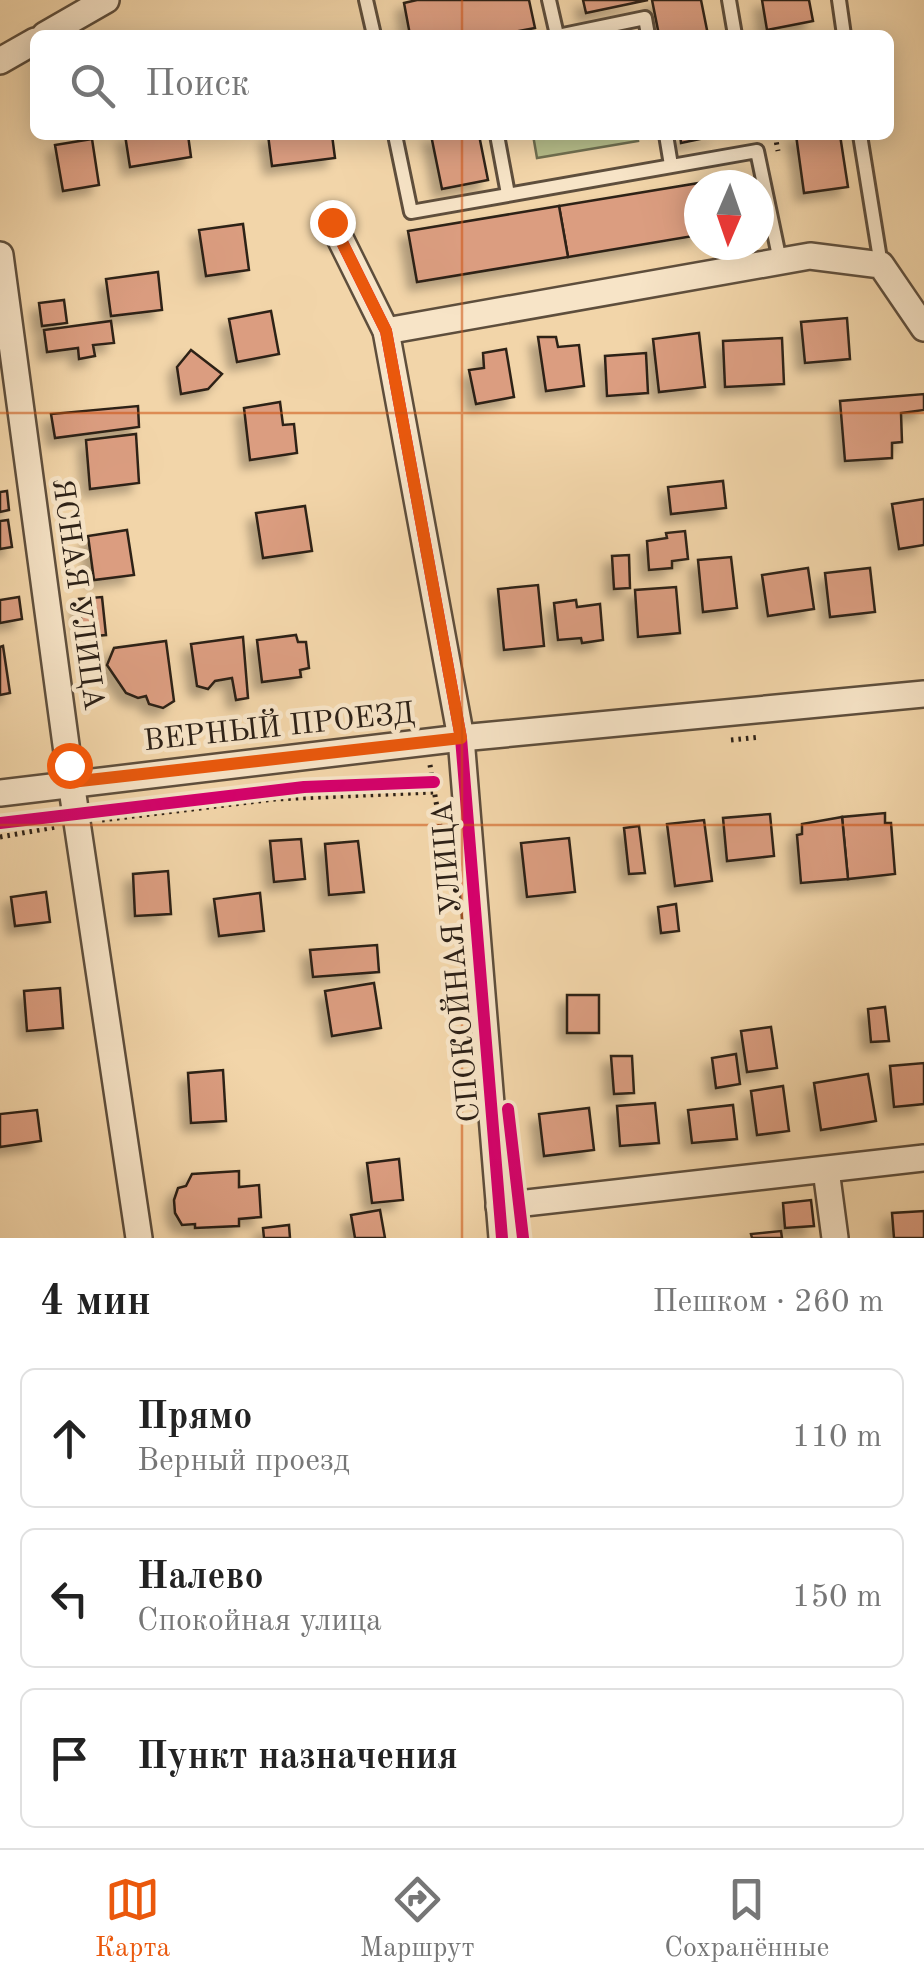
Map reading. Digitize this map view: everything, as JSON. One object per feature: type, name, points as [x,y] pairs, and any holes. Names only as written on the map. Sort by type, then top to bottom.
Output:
[{"type":"street","points":[[54,30],[106,0]]},
{"type":"street","points":[[0,60],[30,44]]},
{"type":"street","name":"СПОКОЙНАЯ УЛИЦА","points":[[332,222],[386,331],[461,738],[502,1238]]},
{"type":"street","name":"ЯСНАЯ УЛИЦА","points":[[0,255],[71,782],[139,1238]]},
{"type":"street","points":[[386,331],[810,256],[881,265],[924,328]]},
{"type":"street","name":"ВЕРНЫЙ ПРОЕЗД","points":[[0,792],[461,738],[924,694]]},
{"type":"street","points":[[500,1206],[924,1158]]},
{"type":"street","points":[[826,1170],[835,1238]]},
{"type":"lane","points":[[366,0],[373,30]]},
{"type":"lane","points":[[549,0],[558,30]]},
{"type":"lane","points":[[728,0],[734,30]]},
{"type":"lane","points":[[838,0],[843,30]]},
{"type":"lane","points":[[585,30],[645,18],[647,30]]},
{"type":"lane","points":[[396,140],[411,212],[757,151]]},
{"type":"lane","points":[[498,140],[508,194]]},
{"type":"lane","points":[[667,140],[671,165]]},
{"type":"lane","points":[[755,140],[780,261]]},
{"type":"lane","points":[[861,140],[881,265]]},
{"type":"path","points":[[0,838],[77,818],[304,787],[434,782]]},
{"type":"path","points":[[0,823],[275,799],[465,788]]},
{"type":"green space","points":[[534,140],[638,140],[638,141],[537,158]]},
{"type":"building","points":[[529,0],[535,28],[409,30],[404,3]]},
{"type":"building","points":[[583,0],[648,0],[586,13]]},
{"type":"building","points":[[652,0],[701,0],[707,30],[658,30]]},
{"type":"building","points":[[762,0],[809,0],[813,21],[767,30]]},
{"type":"building","points":[[92,140],[99,185],[63,191],[55,145]]},
{"type":"building","points":[[126,140],[189,140],[191,157],[130,167]]},
{"type":"building","points":[[269,140],[333,140],[335,158],[272,166]]},
{"type":"building","points":[[432,140],[480,140],[488,180],[442,189]]},
{"type":"building","points":[[797,140],[841,140],[848,187],[804,193]]},
{"type":"building","points":[[684,185],[684,238],[568,257],[559,206]]},
{"type":"building","points":[[559,206],[568,257],[417,282],[408,231]]},
{"type":"building","points":[[243,224],[249,270],[206,276],[199,230]]},
{"type":"building","points":[[158,272],[162,310],[111,316],[106,279]]},
{"type":"building","points":[[64,300],[67,323],[42,326],[39,303]]},
{"type":"building","points":[[271,311],[279,354],[237,362],[229,319]]},
{"type":"building","points":[[847,318],[850,359],[805,363],[801,322]]},
{"type":"building","points":[[111,321],[114,343],[93,345],[95,356],[79,359],[78,348],[47,352],[44,330]]},
{"type":"building","points":[[699,333],[705,387],[659,392],[653,339]]},
{"type":"building","points":[[538,337],[556,337],[558,347],[579,345],[584,386],[546,391]]},
{"type":"building","points":[[782,338],[784,384],[725,387],[723,341]]},
{"type":"building","points":[[506,349],[514,397],[476,404],[469,370],[484,368],[483,353]]},
{"type":"building","points":[[191,350],[222,374],[208,389],[181,394],[177,367]]},
{"type":"building","points":[[646,353],[648,393],[607,396],[605,356]]},
{"type":"building","points":[[924,394],[924,410],[901,413],[902,442],[892,443],[892,458],[845,461],[840,401]]},
{"type":"building","points":[[280,402],[283,425],[294,424],[297,453],[250,460],[244,408]]},
{"type":"building","points":[[138,406],[139,427],[55,438],[51,414]]},
{"type":"building","points":[[136,434],[139,483],[90,489],[86,440]]},
{"type":"building","points":[[723,481],[726,508],[671,514],[668,487]]},
{"type":"building","points":[[7,491],[9,510],[0,512],[0,492]]},
{"type":"building","points":[[924,499],[924,545],[899,549],[892,504]]},
{"type":"building","points":[[305,506],[312,551],[263,558],[256,513]]},
{"type":"building","points":[[8,520],[12,547],[0,549],[0,521]]},
{"type":"building","points":[[127,530],[134,575],[94,580],[88,536]]},
{"type":"building","points":[[685,531],[688,559],[672,561],[672,568],[649,570],[647,541]]},
{"type":"building","points":[[629,555],[630,588],[614,589],[612,556]]},
{"type":"building","points":[[731,557],[737,608],[703,612],[698,560]]},
{"type":"building","points":[[808,568],[814,609],[768,616],[762,575]]},
{"type":"building","points":[[870,568],[875,612],[830,617],[825,573]]},
{"type":"building","points":[[538,585],[544,646],[504,650],[498,589]]},
{"type":"building","points":[[676,587],[680,633],[638,637],[635,590]]},
{"type":"building","points":[[19,597],[22,619],[0,623],[0,600]]},
{"type":"building","points":[[102,597],[106,635],[83,637],[79,599]]},
{"type":"building","points":[[576,600],[577,607],[600,604],[603,640],[558,640],[554,603]]},
{"type":"building","points":[[296,635],[298,642],[306,642],[309,668],[300,670],[301,677],[262,682],[257,640]]},
{"type":"building","points":[[243,637],[248,698],[236,700],[232,678],[215,681],[208,689],[197,686],[191,644]]},
{"type":"building","points":[[166,641],[174,701],[163,708],[149,704],[146,696],[138,698],[126,693],[107,665],[114,648]]},
{"type":"building","points":[[3,646],[10,693],[0,695],[0,647]]},
{"type":"building","points":[[885,813],[885,823],[891,823],[895,874],[848,879],[842,817]]},
{"type":"building","points":[[770,814],[774,856],[727,861],[723,818]]},
{"type":"building","points":[[842,817],[848,879],[801,883],[797,835],[802,834],[802,824]]},
{"type":"building","points":[[704,820],[712,881],[675,886],[667,824]]},
{"type":"building","points":[[639,826],[645,873],[629,874],[624,828]]},
{"type":"building","points":[[569,838],[575,892],[527,897],[521,843]]},
{"type":"building","points":[[301,839],[305,879],[274,882],[270,841]]},
{"type":"building","points":[[358,841],[364,892],[329,895],[325,844]]},
{"type":"building","points":[[168,871],[171,914],[135,916],[133,874]]},
{"type":"building","points":[[46,892],[50,922],[15,926],[11,897]]},
{"type":"building","points":[[260,893],[264,931],[219,936],[214,899]]},
{"type":"building","points":[[676,904],[679,931],[661,933],[658,907]]},
{"type":"building","points":[[377,945],[379,972],[313,977],[310,950]]},
{"type":"building","points":[[374,983],[381,1028],[332,1036],[325,991]]},
{"type":"building","points":[[60,988],[63,1028],[27,1031],[24,991]]},
{"type":"building","points":[[567,995],[599,995],[599,1033],[567,1033]]},
{"type":"building","points":[[885,1007],[889,1041],[871,1042],[868,1009]]},
{"type":"building","points":[[771,1027],[777,1068],[747,1072],[741,1031]]},
{"type":"building","points":[[736,1054],[740,1084],[716,1088],[712,1058]]},
{"type":"building","points":[[611,1056],[632,1056],[634,1093],[614,1094]]},
{"type":"building","points":[[924,1063],[924,1104],[894,1107],[890,1066]]},
{"type":"building","points":[[223,1070],[226,1121],[191,1123],[188,1073]]},
{"type":"building","points":[[868,1074],[876,1121],[821,1130],[814,1083]]},
{"type":"building","points":[[783,1086],[789,1131],[757,1135],[751,1091]]},
{"type":"building","points":[[655,1103],[659,1143],[620,1146],[617,1106]]},
{"type":"building","points":[[733,1105],[737,1139],[692,1143],[688,1110]]},
{"type":"building","points":[[589,1108],[594,1150],[544,1156],[539,1114]]},
{"type":"building","points":[[37,1110],[41,1141],[0,1147],[0,1114]]},
{"type":"building","points":[[399,1159],[403,1200],[372,1203],[367,1163]]},
{"type":"building","points":[[239,1171],[239,1187],[259,1185],[261,1217],[239,1219],[239,1226],[182,1225],[175,1213],[174,1200],[178,1188],[186,1186],[192,1174]]},
{"type":"building","points":[[811,1200],[814,1226],[785,1228],[783,1203]]},
{"type":"building","points":[[380,1210],[385,1238],[355,1238],[351,1215]]},
{"type":"building","points":[[924,1211],[924,1238],[894,1238],[892,1213]]},
{"type":"building","points":[[289,1225],[290,1238],[264,1238],[263,1228]]},
{"type":"building","points":[[781,1231],[782,1238],[752,1238],[751,1234]]},
{"type":"cycle path","points":[[332,222],[386,331],[461,738],[502,1238]]},
{"type":"cycle path","points":[[0,823],[304,787],[434,782]]},
{"type":"cycle path","points":[[508,1109],[523,1238]]},
{"type":"route","points":[[69,765],[71,782],[461,738],[386,331],[332,222]]}]
